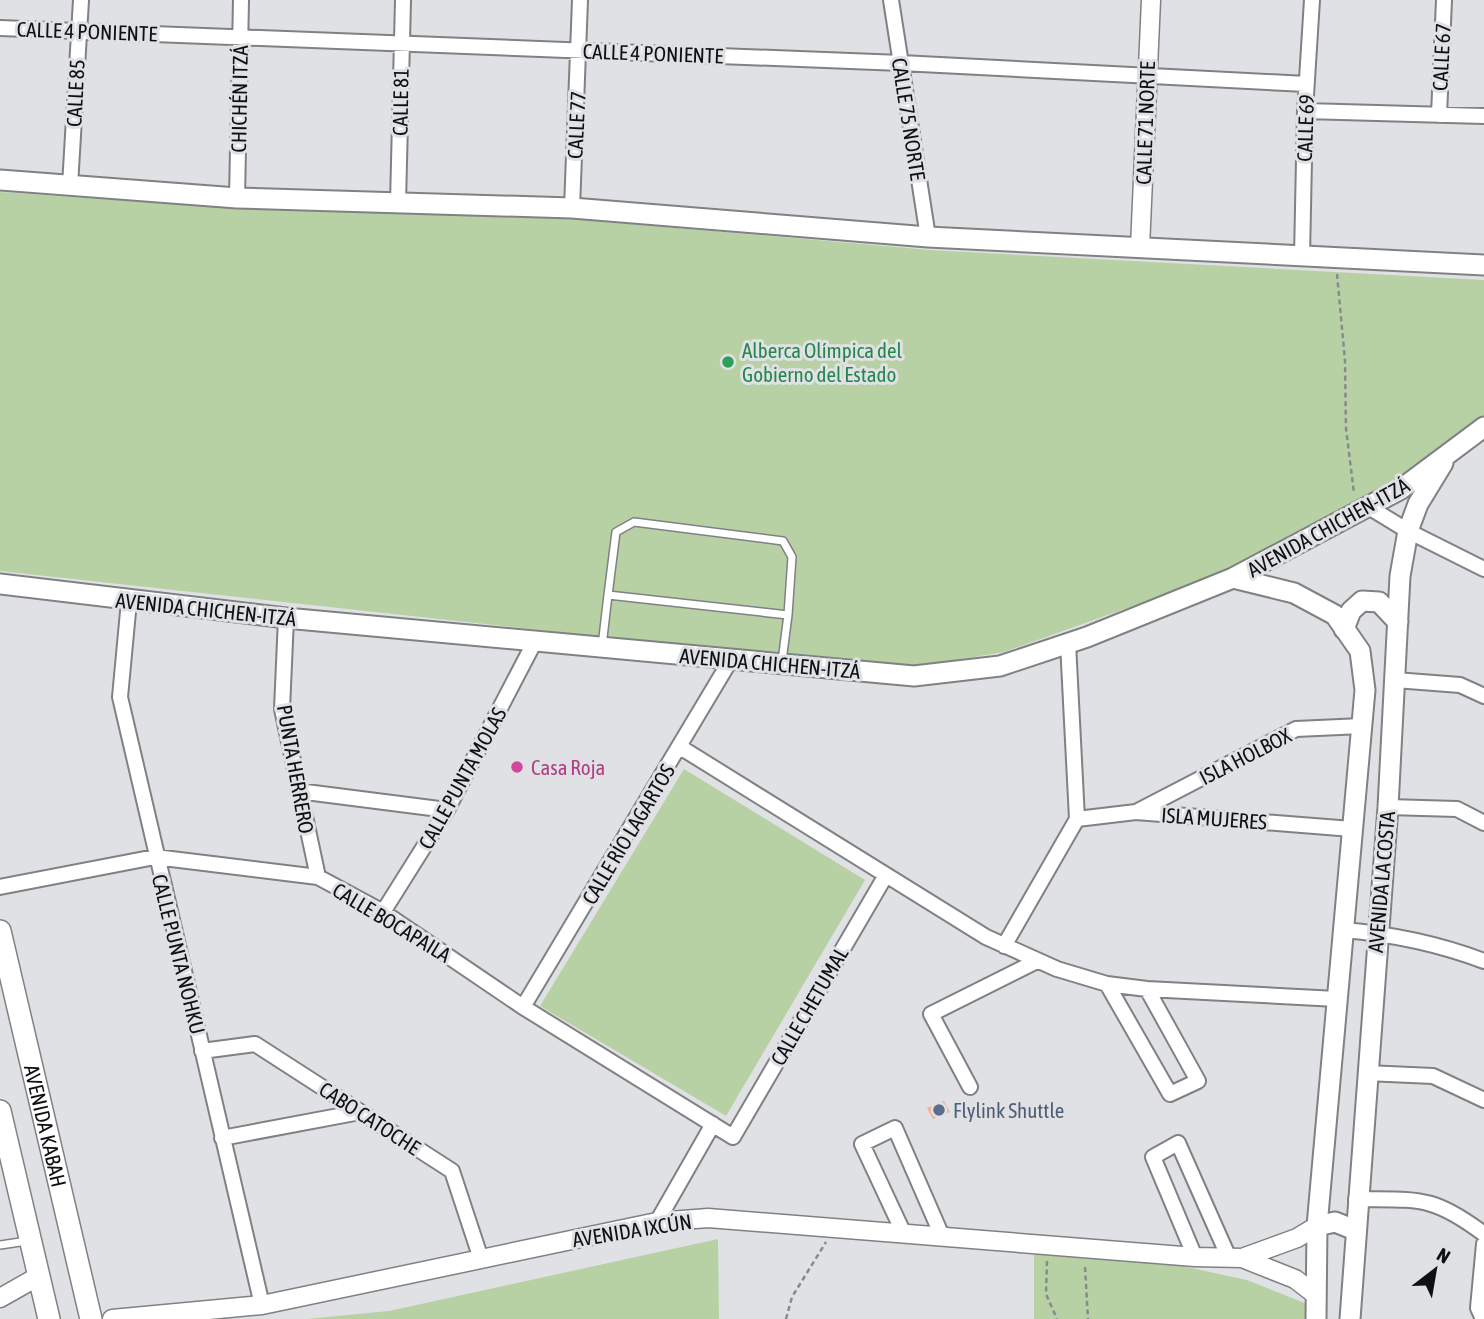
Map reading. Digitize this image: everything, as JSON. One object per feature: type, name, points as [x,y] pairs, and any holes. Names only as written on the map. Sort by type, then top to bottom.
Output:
[{"type":"main road","points":[[0,180],[237,198],[572,208],[928,237],[1484,265]]},
{"type":"main road","name":"AVENIDA CHICHEN-ITZÁ","points":[[0,584],[286,618],[602,646],[782,666],[914,676],[1000,666],[1068,643],[1233,578],[1401,489],[1484,427]]},
{"type":"main road","name":"AVENIDA LA COSTA","points":[[1350,1319],[1356,1199],[1388,807],[1398,622],[1408,531],[1418,503],[1447,456]]},
{"type":"main road","name":"AVENIDA LA COSTA","points":[[1233,578],[1294,593],[1335,615],[1360,651],[1365,690],[1317,1226],[1316,1319]]},
{"type":"main road","points":[[1344,629],[1351,611],[1362,601],[1379,602],[1398,622]]},
{"type":"main road","name":"AVENIDA KABAH","points":[[0,931],[91,1319]]},
{"type":"main road","name":"AVENIDA KABAH","points":[[0,1111],[6,1160],[49,1319]]},
{"type":"main road","points":[[1317,1226],[1335,1223],[1355,1230]]},
{"type":"street","name":"CALLE 85","points":[[70,186],[80,0]]},
{"type":"street","name":"CHICHÉN ITZÁ","points":[[237,198],[241,0]]},
{"type":"street","name":"CALLE 81","points":[[398,203],[403,0]]},
{"type":"street","name":"CALLE 77","points":[[572,208],[580,0]]},
{"type":"street","name":"CALLE 75 NORTE","points":[[891,0],[928,237]]},
{"type":"street","name":"CALLE 71 NORTE","points":[[1140,247],[1151,0]]},
{"type":"street","name":"CALLE 69","points":[[1302,257],[1306,84],[1312,0]]},
{"type":"street","name":"CALLE 67","points":[[1438,115],[1444,0]]},
{"type":"street","name":"CALLE 4 PONIENTE","points":[[0,28],[901,63],[1306,84]]},
{"type":"street","points":[[1305,111],[1484,116]]},
{"type":"street","points":[[1362,508],[1484,569]]},
{"type":"street","name":"CALLE PUNTA NOHKU","points":[[129,601],[120,697],[155,857],[262,1305]]},
{"type":"street","name":"PUNTA HERRERO","points":[[286,618],[282,709],[318,877]]},
{"type":"street","name":"CALLE PUNTA MOLAS","points":[[383,912],[447,810],[535,641]]},
{"type":"street","points":[[1004,946],[1077,819],[1068,643]]},
{"type":"street","name":"CALLE RÍO LAGARTOS","points":[[523,1006],[730,661]]},
{"type":"street","points":[[1395,680],[1460,685],[1484,696]]},
{"type":"street","name":"ISLA HOLBOX","points":[[1136,812],[1296,729],[1362,726]]},
{"type":"street","points":[[680,747],[1004,946],[1037,961],[1107,984],[1147,989],[1337,999]]},
{"type":"street","points":[[298,791],[447,810]]},
{"type":"street","points":[[1388,807],[1457,809],[1484,823]]},
{"type":"street","name":"ISLA MUJERES","points":[[1077,819],[1136,812],[1352,829]]},
{"type":"street","name":"CALLE BOCAPAILA","points":[[0,887],[155,857],[318,877],[383,912],[523,1006],[733,1137]]},
{"type":"street","name":"CALLE CHETUMAL","points":[[733,1137],[886,875]]},
{"type":"street","points":[[1343,930],[1376,933],[1455,950],[1484,961]]},
{"type":"street","points":[[970,1087],[931,1014],[1037,961]]},
{"type":"street","points":[[1107,984],[1170,1094],[1198,1081],[1147,989]]},
{"type":"street","name":"CABO CATOCHE","points":[[202,1051],[255,1044],[452,1171],[481,1259]]},
{"type":"street","points":[[1366,1073],[1433,1076],[1484,1100]]},
{"type":"street","points":[[222,1138],[360,1112]]},
{"type":"street","points":[[657,1222],[713,1124]]},
{"type":"street","points":[[904,1234],[862,1144],[895,1128],[942,1236]]},
{"type":"street","points":[[1195,1257],[1153,1157],[1178,1143],[1236,1258]]},
{"type":"street","points":[[1356,1199],[1430,1201],[1454,1211],[1484,1234]]},
{"type":"street","name":"AVENIDA IXCÚN","points":[[112,1319],[262,1305],[657,1222],[708,1218],[1195,1257],[1236,1258],[1295,1279],[1316,1295]]},
{"type":"street","name":"AVENIDA IXCÚN","points":[[1236,1258],[1297,1238],[1317,1226]]},
{"type":"street","points":[[1482,1319],[1478,1308],[1484,1244]]},
{"type":"street","points":[[0,1298],[39,1276]]},
{"type":"lane","points":[[602,646],[616,532],[634,522],[783,541],[792,557],[782,666]]},
{"type":"lane","points":[[608,595],[788,614]]},
{"type":"lane","points":[[0,1245],[30,1241]]},
{"type":"path","points":[[1337,258],[1345,360],[1346,429],[1362,508]]},
{"type":"path","points":[[786,1319],[792,1297],[822,1253],[832,1228]]},
{"type":"path","points":[[1047,1245],[1046,1294],[1057,1319],[1064,1319]]},
{"type":"path","points":[[1085,1268],[1088,1319]]},
{"type":"green space","points":[[0,192],[245,209],[574,219],[930,250],[1484,280],[1484,417],[1370,496],[1228,572],[1004,652],[914,667],[604,637],[0,571]]},
{"type":"green space","points":[[684,769],[865,880],[726,1116],[540,1006]]},
{"type":"green space","points":[[718,1239],[719,1319],[307,1319],[389,1311]]},
{"type":"green space","points":[[1034,1254],[1182,1266],[1247,1280],[1312,1306],[1311,1319],[1034,1319]]},
{"type":"building","name":"Flylink Shuttle","points":[[944,1101],[950,1112],[933,1119],[927,1108]]},
{"type":"place","name":"Alberca Olímpica del Gobierno del Estado","points":[[728,362]]},
{"type":"place","name":"Casa Roja","points":[[517,767]]},
{"type":"place","name":"Flylink Shuttle","points":[[939,1110]]}]
